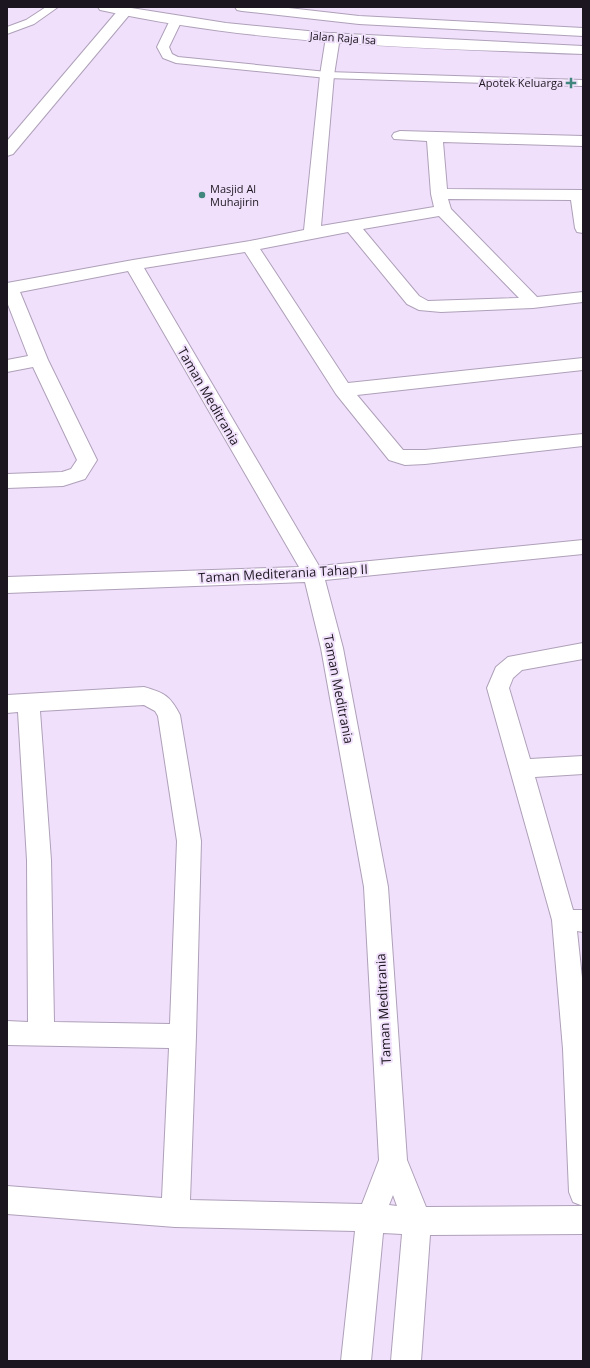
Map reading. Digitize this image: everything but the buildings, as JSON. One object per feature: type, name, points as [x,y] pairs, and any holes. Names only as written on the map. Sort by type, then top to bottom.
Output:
[{"type":"street","name":"Jalan Raja Isa","points":[[104,7],[176,20],[259,31],[334,38],[431,44],[583,50]]},
{"type":"street","name":"Jalan Raja Isa","points":[[242,7],[359,20],[583,32]]},
{"type":"street","points":[[7,151],[125,11]]},
{"type":"street","points":[[312,233],[327,75],[334,38]]},
{"type":"street","points":[[400,136],[583,141]]},
{"type":"street","points":[[435,137],[439,194],[443,210],[533,303]]},
{"type":"street","points":[[439,194],[580,195],[583,228]]},
{"type":"street","points":[[7,481],[63,479],[78,474],[87,460],[39,360],[8,288],[133,265],[250,246],[312,233],[443,210]]},
{"type":"street","points":[[352,226],[412,300],[420,304],[441,308],[533,303],[583,297]]},
{"type":"street","points":[[250,246],[343,390],[392,453],[400,457],[425,457],[583,440]]},
{"type":"street","name":"Taman Meditrania","points":[[133,265],[313,574],[332,648],[376,887],[393,1160],[417,1221],[406,1361]]},
{"type":"street","points":[[7,366],[39,360]]},
{"type":"street","points":[[343,390],[583,364]]},
{"type":"street","name":"Taman Mediterania Tahap II","points":[[7,585],[313,574],[583,547]]},
{"type":"street","points":[[583,651],[516,662],[504,673],[498,688],[520,769],[573,920],[580,1050],[583,1192]]},
{"type":"street","points":[[41,1034],[39,860],[18,703],[144,696],[155,699],[164,705],[169,715],[188,841],[183,1036],[175,1213]]},
{"type":"street","points":[[520,769],[583,765]]},
{"type":"street","points":[[7,1033],[183,1036]]},
{"type":"street","name":"Taman Meditrania","points":[[356,1361],[370,1218],[393,1160]]},
{"type":"street","points":[[7,1200],[175,1213],[370,1218],[417,1221],[583,1220]]},
{"type":"lane","points":[[7,31],[30,22],[53,7]]},
{"type":"lane","points":[[176,20],[163,47],[167,56],[176,60],[327,75],[583,83]]},
{"type":"place","name":"Apotek Keluarga","points":[[571,83]]},
{"type":"place","name":"Masjid Al Muhajirin","points":[[202,195]]}]
